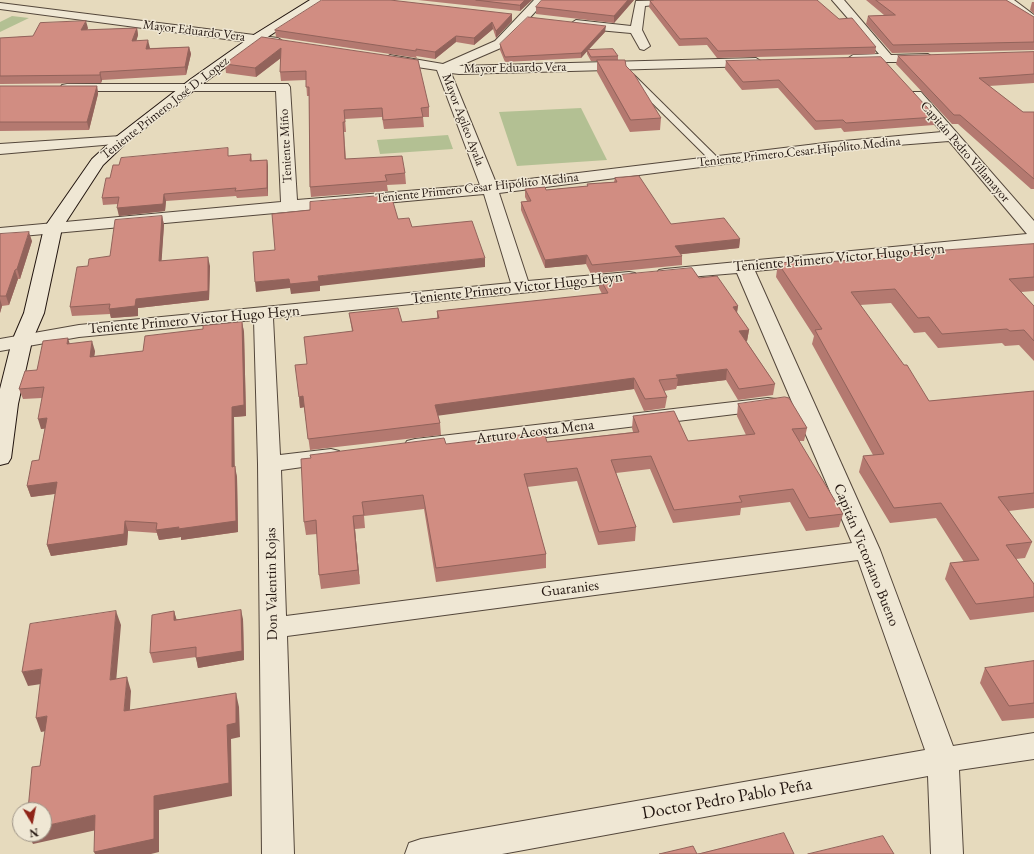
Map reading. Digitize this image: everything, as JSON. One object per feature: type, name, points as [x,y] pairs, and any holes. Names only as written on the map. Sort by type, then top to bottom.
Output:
[{"type":"street","name":"Teniente Primero José D. Lopez","points":[[0,458],[7,404],[22,341],[34,313],[53,228],[76,197],[97,162],[121,140],[190,87],[256,39],[318,0]]},
{"type":"street","name":"Mayor Agileo Ayala","points":[[520,287],[490,189],[443,70],[446,67],[499,44],[540,0]]},
{"type":"street","points":[[644,46],[636,30],[640,3],[674,0]]},
{"type":"street","points":[[838,0],[885,54],[883,59]]},
{"type":"street","points":[[1007,0],[1034,21]]},
{"type":"street","name":"Mayor Eduardo Vera","points":[[0,6],[291,44]]},
{"type":"street","points":[[508,16],[539,20]]},
{"type":"street","points":[[561,22],[636,30]]},
{"type":"street","name":"Mayor Eduardo Vera","points":[[376,57],[459,70],[772,62]]},
{"type":"street","points":[[843,60],[942,57]]},
{"type":"street","points":[[883,59],[898,76]]},
{"type":"street","points":[[58,88],[190,87]]},
{"type":"street","name":"Teniente Miño","points":[[190,87],[283,88],[289,206]]},
{"type":"street","name":"Capitán Pedro Villamayor","points":[[909,87],[953,136],[1034,232]]},
{"type":"street","name":"Teniente Primero Cesar Hipólito Medina","points":[[0,233],[490,189],[833,146],[953,136]]},
{"type":"street","points":[[0,149],[121,140]]},
{"type":"street","name":"Teniente Primero Victor Hugo Heyn","points":[[0,344],[79,331],[263,314],[520,287],[1034,239]]},
{"type":"street","name":"Capitán Victoriano Bueno","points":[[744,267],[867,550],[943,760],[947,854]]},
{"type":"street","name":"Don Valentin Rojas","points":[[263,314],[269,464],[278,854]]},
{"type":"street","name":"Arturo Acosta Mena","points":[[394,449],[801,400]]},
{"type":"street","points":[[269,464],[347,454]]},
{"type":"street","name":"Guaranies","points":[[273,628],[867,550]]},
{"type":"street","name":"Doctor Pedro Pablo Peña","points":[[421,854],[943,760],[1034,746]]},
{"type":"lane","points":[[629,75],[716,160]]},
{"type":"green space","points":[[12,16],[29,18],[0,32],[0,22]]},
{"type":"green space","points":[[581,108],[607,160],[517,166],[499,112]]},
{"type":"green space","points":[[448,135],[453,149],[380,154],[377,140]]},
{"type":"building","points":[[322,0],[390,0],[512,14],[496,31],[492,22],[474,38],[456,36],[435,52],[416,49],[416,51],[275,30]]},
{"type":"building","points":[[476,0],[525,0],[520,5]]},
{"type":"building","points":[[542,0],[628,0],[614,16],[536,7]]},
{"type":"building","points":[[817,0],[839,19],[852,18],[876,47],[718,51],[707,38],[680,39],[650,1]]},
{"type":"building","points":[[876,0],[1006,0],[1034,17],[1034,42],[893,45],[868,16],[895,15]]},
{"type":"building","points":[[528,17],[606,26],[581,53],[505,57],[500,44]]},
{"type":"building","points":[[86,21],[81,30],[137,28],[132,41],[148,40],[146,49],[189,47],[185,67],[100,72],[100,75],[0,76],[0,38],[33,36],[40,23]]},
{"type":"building","points":[[262,37],[418,60],[429,107],[421,108],[423,117],[383,120],[382,108],[344,110],[345,122],[343,122],[345,159],[402,156],[405,173],[385,175],[387,181],[310,187],[309,87],[306,87],[306,71],[280,72],[281,48],[255,68],[225,64]]},
{"type":"building","points":[[613,49],[618,56],[591,57],[587,50]]},
{"type":"building","points":[[1034,52],[1034,74],[979,78],[1023,112],[1034,112],[1034,179],[960,115],[954,115],[898,56]]},
{"type":"building","points":[[881,57],[936,117],[846,123],[843,120],[816,121],[779,80],[743,82],[726,61]]},
{"type":"building","points":[[597,60],[625,60],[626,66],[634,74],[661,118],[631,120]]},
{"type":"building","points":[[0,86],[97,86],[87,122],[0,122]]},
{"type":"building","points":[[228,148],[228,156],[251,154],[250,161],[267,160],[267,188],[235,191],[236,188],[164,194],[163,204],[117,208],[119,197],[102,198],[106,178],[110,178],[113,165],[119,165],[121,158]]},
{"type":"building","points":[[639,176],[671,224],[724,218],[740,239],[675,246],[682,256],[592,265],[587,255],[545,260],[521,202],[531,201],[525,189],[545,187],[546,190],[588,186],[587,184],[617,182],[615,178]]},
{"type":"building","points":[[391,195],[398,219],[409,218],[412,227],[472,221],[485,258],[318,276],[319,281],[290,284],[289,279],[255,282],[253,252],[275,250],[272,214],[310,210],[310,202]]},
{"type":"building","points":[[162,216],[159,261],[208,257],[208,291],[136,299],[135,306],[109,309],[110,304],[70,307],[77,267],[88,266],[89,259],[110,256],[115,220]]},
{"type":"building","points":[[29,232],[17,269],[15,270],[6,296],[0,296],[0,234]]},
{"type":"building","points":[[1034,244],[1034,277],[1009,279],[1034,306],[1034,341],[1024,330],[1010,331],[1007,329],[942,334],[929,317],[918,318],[895,289],[851,292],[904,365],[907,365],[929,401],[1034,391],[1034,493],[998,497],[1032,542],[1006,545],[1034,584],[1034,597],[976,604],[950,563],[979,560],[941,503],[894,508],[863,456],[884,454],[815,330],[822,329],[778,263],[883,258],[881,255]]},
{"type":"building","points":[[692,268],[699,278],[717,276],[738,306],[733,307],[749,330],[739,331],[775,384],[739,389],[727,369],[676,375],[678,378],[659,380],[667,397],[645,399],[634,378],[435,405],[440,423],[308,439],[303,396],[299,397],[295,365],[307,364],[304,337],[353,331],[349,313],[398,308],[402,322],[439,318],[437,311],[608,293],[599,277]]},
{"type":"building","points":[[242,322],[244,405],[232,407],[232,467],[235,466],[236,521],[178,529],[179,527],[156,530],[157,523],[125,521],[124,534],[47,545],[57,482],[27,486],[32,461],[39,460],[47,418],[38,419],[44,387],[19,389],[25,371],[37,370],[43,341],[68,338],[67,344],[92,341],[90,357],[143,351],[145,336],[203,329],[203,326]]},
{"type":"building","points":[[785,397],[789,398],[807,428],[792,429],[843,514],[809,518],[793,489],[739,496],[742,502],[674,510],[651,456],[611,460],[636,527],[599,532],[577,468],[524,474],[546,554],[436,568],[423,495],[362,502],[364,515],[353,516],[358,570],[319,575],[316,520],[304,522],[301,459],[311,458],[310,455],[444,438],[446,444],[544,432],[547,442],[639,432],[633,416],[674,411],[688,441],[755,434],[738,404]]},
{"type":"building","points":[[241,610],[242,651],[196,658],[196,647],[150,653],[152,615],[174,611],[174,620]]},
{"type":"building","points":[[116,611],[110,680],[127,677],[124,711],[236,693],[236,723],[227,725],[229,783],[154,796],[154,839],[94,852],[95,815],[52,824],[52,802],[29,802],[32,767],[40,766],[47,716],[36,718],[42,669],[22,672],[30,624]]},
{"type":"building","points":[[1034,661],[1034,703],[1009,706],[985,668]]},
{"type":"building","points":[[784,833],[794,854],[697,854]]},
{"type":"building","points":[[883,836],[894,854],[808,854]]},
{"type":"building","points":[[693,846],[697,854],[659,854]]}]
